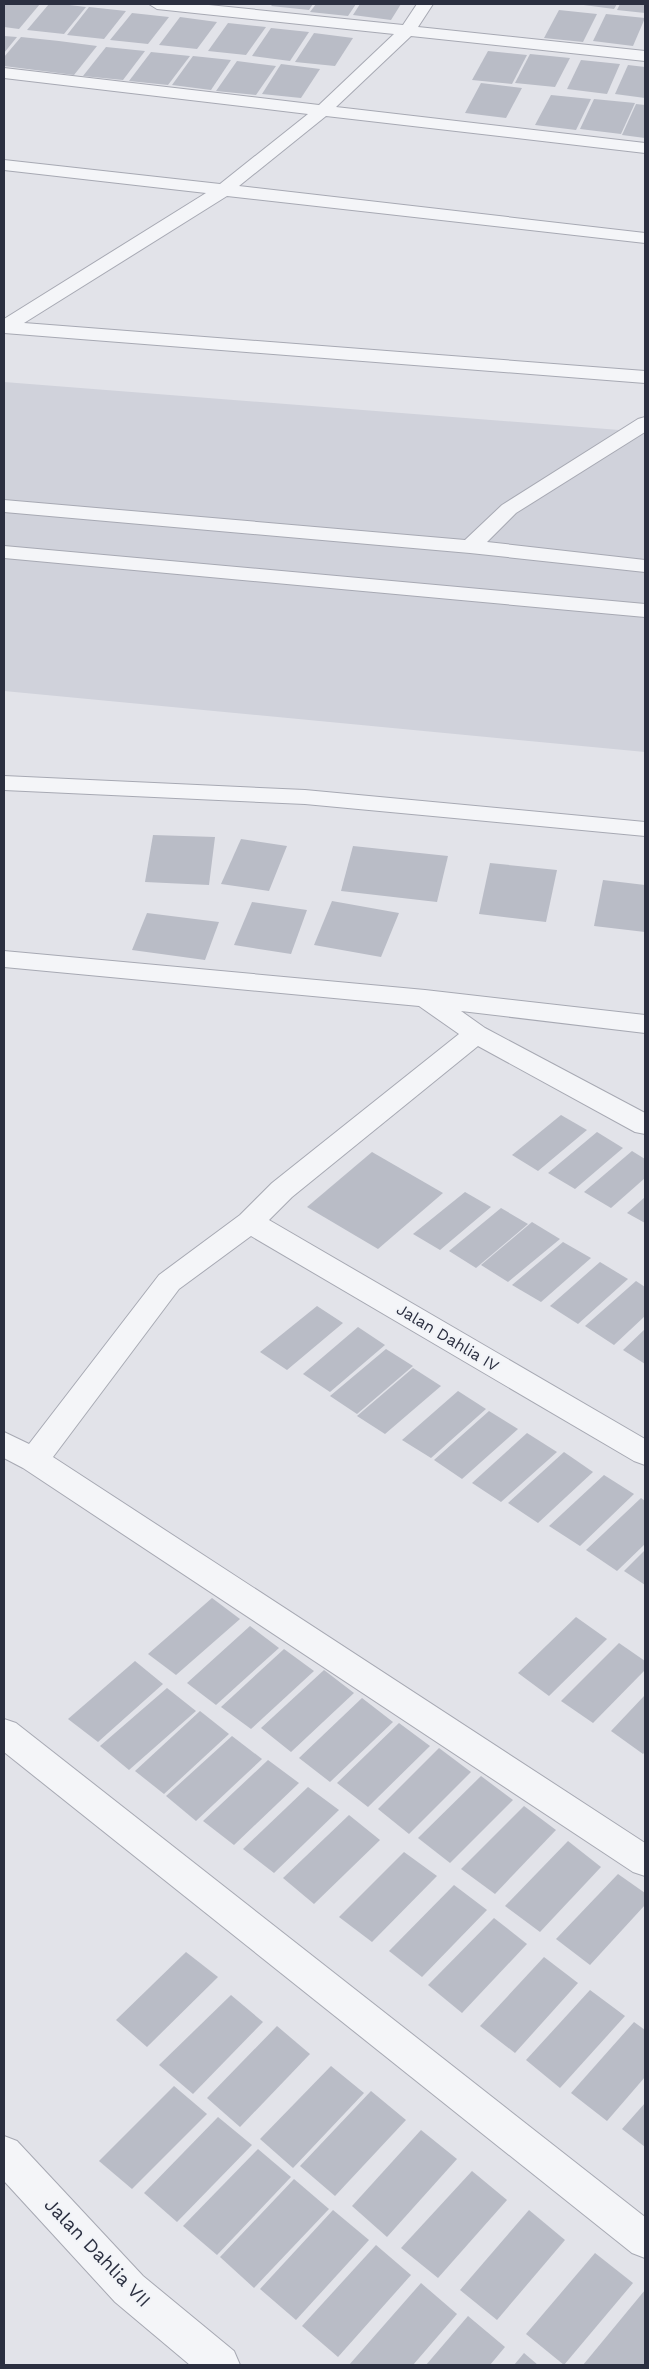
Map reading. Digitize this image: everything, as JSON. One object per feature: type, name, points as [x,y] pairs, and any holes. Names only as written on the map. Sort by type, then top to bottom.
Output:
[{"type":"street","points":[[157,4],[645,56]]},
{"type":"street","points":[[4,327],[226,189],[322,111],[408,30],[425,4]]},
{"type":"street","points":[[4,73],[645,148]]},
{"type":"street","points":[[4,164],[645,238]]},
{"type":"street","points":[[4,327],[645,377]]},
{"type":"street","points":[[470,547],[509,509],[645,423]]},
{"type":"street","points":[[4,506],[470,547],[645,566]]},
{"type":"street","points":[[4,552],[645,611]]},
{"type":"street","points":[[4,782],[305,797],[645,829]]},
{"type":"street","points":[[4,960],[425,998],[645,1024]]},
{"type":"street","points":[[425,998],[476,1034],[645,1125]]},
{"type":"street","points":[[34,1460],[169,1282],[250,1222],[282,1190],[476,1034]]},
{"type":"street","name":"Jalan Dahlia IV","points":[[250,1222],[645,1453]]},
{"type":"street","points":[[4,1444],[34,1460],[645,1861]]},
{"type":"street","points":[[4,1733],[645,2240]]},
{"type":"street","name":"Jalan Dahlia VII","points":[[4,2154],[129,2289],[220,2365]]},
{"type":"shaded area","points":[[4,382],[645,432],[645,752],[4,691]]},
{"type":"building","points":[[4,4],[40,4],[19,29],[4,27]]},
{"type":"building","points":[[49,4],[86,7],[64,34],[27,30]]},
{"type":"building","points":[[273,4],[313,4],[309,10],[271,6]]},
{"type":"building","points":[[316,4],[356,4],[348,16],[310,12]]},
{"type":"building","points":[[360,4],[401,4],[391,20],[353,15]]},
{"type":"building","points":[[576,4],[617,4],[614,9]]},
{"type":"building","points":[[620,4],[645,4],[645,13],[617,10]]},
{"type":"building","points":[[89,7],[126,11],[104,39],[67,35]]},
{"type":"building","points":[[559,10],[597,14],[583,42],[544,38]]},
{"type":"building","points":[[132,13],[169,17],[148,44],[110,40]]},
{"type":"building","points":[[606,14],[645,18],[633,46],[593,41]]},
{"type":"building","points":[[180,17],[217,22],[197,49],[159,45]]},
{"type":"building","points":[[228,23],[266,27],[246,55],[208,51]]},
{"type":"building","points":[[271,28],[309,32],[290,61],[252,56]]},
{"type":"building","points":[[314,33],[353,38],[335,66],[295,62]]},
{"type":"building","points":[[4,36],[17,37],[4,53]]},
{"type":"building","points":[[21,37],[97,46],[74,75],[4,66],[4,57]]},
{"type":"building","points":[[106,47],[145,51],[123,80],[83,76]]},
{"type":"building","points":[[488,51],[527,55],[512,84],[472,80]]},
{"type":"building","points":[[151,52],[190,56],[168,85],[129,81]]},
{"type":"building","points":[[530,54],[570,58],[555,87],[515,83]]},
{"type":"building","points":[[193,56],[231,60],[211,90],[172,85]]},
{"type":"building","points":[[581,60],[620,64],[607,94],[567,89]]},
{"type":"building","points":[[237,61],[276,66],[256,95],[216,91]]},
{"type":"building","points":[[281,64],[320,69],[301,98],[262,94]]},
{"type":"building","points":[[628,65],[645,67],[645,98],[615,94]]},
{"type":"building","points":[[481,83],[522,88],[506,118],[465,113]]},
{"type":"building","points":[[551,95],[591,99],[576,130],[535,125]]},
{"type":"building","points":[[594,99],[635,103],[621,134],[580,129]]},
{"type":"building","points":[[636,104],[645,105],[645,138],[622,135]]},
{"type":"building","points":[[153,835],[215,837],[209,885],[145,882]]},
{"type":"building","points":[[241,839],[287,846],[269,891],[221,884]]},
{"type":"building","points":[[353,846],[448,856],[437,902],[341,891]]},
{"type":"building","points":[[490,863],[557,870],[546,922],[479,914]]},
{"type":"building","points":[[603,880],[645,885],[645,932],[594,926]]},
{"type":"building","points":[[332,901],[399,913],[381,957],[314,945]]},
{"type":"building","points":[[252,902],[307,910],[291,954],[234,945]]},
{"type":"building","points":[[147,913],[219,922],[205,960],[132,950]]},
{"type":"building","points":[[561,1115],[587,1130],[538,1171],[512,1155]]},
{"type":"building","points":[[597,1132],[623,1148],[575,1189],[548,1173]]},
{"type":"building","points":[[632,1151],[645,1159],[645,1178],[611,1208],[584,1192]]},
{"type":"building","points":[[372,1152],[443,1193],[378,1249],[307,1207]]},
{"type":"building","points":[[465,1192],[491,1207],[440,1250],[413,1234]]},
{"type":"building","points":[[645,1197],[645,1223],[627,1213]]},
{"type":"building","points":[[501,1208],[528,1224],[476,1268],[449,1251]]},
{"type":"building","points":[[532,1222],[560,1239],[508,1282],[481,1265]]},
{"type":"building","points":[[563,1242],[591,1258],[541,1302],[512,1285]]},
{"type":"building","points":[[600,1262],[628,1279],[578,1324],[550,1306]]},
{"type":"building","points":[[636,1281],[645,1287],[645,1316],[614,1345],[585,1326]]},
{"type":"building","points":[[317,1306],[343,1323],[287,1370],[260,1352]]},
{"type":"building","points":[[358,1327],[385,1345],[330,1392],[303,1374]]},
{"type":"building","points":[[645,1329],[645,1364],[623,1350]]},
{"type":"building","points":[[386,1349],[413,1366],[357,1414],[330,1396]]},
{"type":"building","points":[[413,1368],[441,1386],[385,1434],[357,1416]]},
{"type":"building","points":[[458,1391],[486,1409],[431,1458],[402,1440]]},
{"type":"building","points":[[489,1411],[518,1429],[462,1479],[434,1460]]},
{"type":"building","points":[[527,1433],[557,1452],[501,1502],[472,1483]]},
{"type":"building","points":[[564,1452],[593,1472],[538,1523],[508,1503]]},
{"type":"building","points":[[604,1475],[634,1494],[580,1546],[549,1526]]},
{"type":"building","points":[[641,1498],[645,1501],[645,1544],[617,1571],[586,1550]]},
{"type":"building","points":[[645,1550],[645,1585],[624,1571]]},
{"type":"building","points":[[212,1598],[240,1619],[176,1675],[148,1654]]},
{"type":"building","points":[[576,1617],[607,1639],[549,1696],[518,1673]]},
{"type":"building","points":[[250,1626],[279,1648],[216,1705],[187,1683]]},
{"type":"building","points":[[619,1643],[645,1661],[645,1670],[593,1723],[561,1701]]},
{"type":"building","points":[[284,1649],[314,1671],[251,1729],[221,1707]]},
{"type":"building","points":[[135,1661],[163,1684],[98,1742],[68,1719]]},
{"type":"building","points":[[324,1670],[354,1693],[291,1752],[261,1728]]},
{"type":"building","points":[[167,1688],[196,1711],[129,1770],[100,1746]]},
{"type":"building","points":[[645,1695],[645,1752],[643,1754],[611,1731]]},
{"type":"building","points":[[362,1698],[393,1722],[330,1782],[299,1758]]},
{"type":"building","points":[[200,1711],[229,1734],[164,1794],[135,1771]]},
{"type":"building","points":[[399,1723],[430,1746],[368,1807],[337,1783]]},
{"type":"building","points":[[232,1736],[262,1759],[196,1821],[166,1796]]},
{"type":"building","points":[[439,1748],[471,1772],[409,1834],[378,1809]]},
{"type":"building","points":[[268,1760],[299,1783],[234,1845],[203,1821]]},
{"type":"building","points":[[481,1776],[513,1800],[450,1863],[418,1838]]},
{"type":"building","points":[[308,1787],[339,1810],[274,1873],[243,1849]]},
{"type":"building","points":[[524,1806],[556,1830],[495,1894],[461,1869]]},
{"type":"building","points":[[349,1815],[380,1840],[314,1904],[283,1878]]},
{"type":"building","points":[[568,1841],[601,1867],[540,1932],[505,1906]]},
{"type":"building","points":[[404,1852],[437,1876],[372,1942],[339,1917]]},
{"type":"building","points":[[618,1874],[645,1893],[645,1905],[590,1965],[556,1939]]},
{"type":"building","points":[[454,1885],[487,1910],[422,1977],[389,1951]]},
{"type":"building","points":[[494,1918],[527,1944],[462,2013],[428,1985]]},
{"type":"building","points":[[186,1952],[218,1977],[147,2047],[116,2020]]},
{"type":"building","points":[[544,1957],[578,1983],[515,2053],[480,2026]]},
{"type":"building","points":[[590,1990],[625,2016],[560,2088],[526,2060]]},
{"type":"building","points":[[231,1995],[263,2022],[193,2094],[159,2065]]},
{"type":"building","points":[[634,2022],[645,2030],[645,2077],[607,2121],[571,2093]]},
{"type":"building","points":[[277,2026],[310,2054],[240,2127],[207,2098]]},
{"type":"building","points":[[331,2066],[364,2093],[293,2168],[260,2139]]},
{"type":"building","points":[[174,2086],[207,2114],[132,2189],[99,2161]]},
{"type":"building","points":[[371,2091],[406,2120],[335,2196],[300,2166]]},
{"type":"building","points":[[645,2103],[645,2147],[622,2129]]},
{"type":"building","points":[[218,2117],[252,2145],[177,2222],[144,2193]]},
{"type":"building","points":[[421,2130],[457,2159],[387,2237],[352,2206]]},
{"type":"building","points":[[258,2149],[291,2177],[217,2255],[183,2226]]},
{"type":"building","points":[[472,2171],[507,2200],[438,2278],[401,2248]]},
{"type":"building","points":[[294,2179],[329,2209],[254,2288],[220,2257]]},
{"type":"building","points":[[333,2210],[369,2240],[296,2320],[260,2289]]},
{"type":"building","points":[[529,2210],[565,2240],[497,2320],[460,2290]]},
{"type":"building","points":[[376,2245],[411,2275],[338,2357],[302,2326]]},
{"type":"building","points":[[595,2253],[633,2283],[564,2365],[526,2334]]},
{"type":"building","points":[[421,2283],[457,2314],[413,2365],[349,2365]]},
{"type":"building","points":[[645,2290],[645,2365],[583,2365]]},
{"type":"building","points":[[468,2316],[505,2347],[490,2365],[426,2365]]},
{"type":"building","points":[[524,2353],[538,2365],[514,2365]]}]
